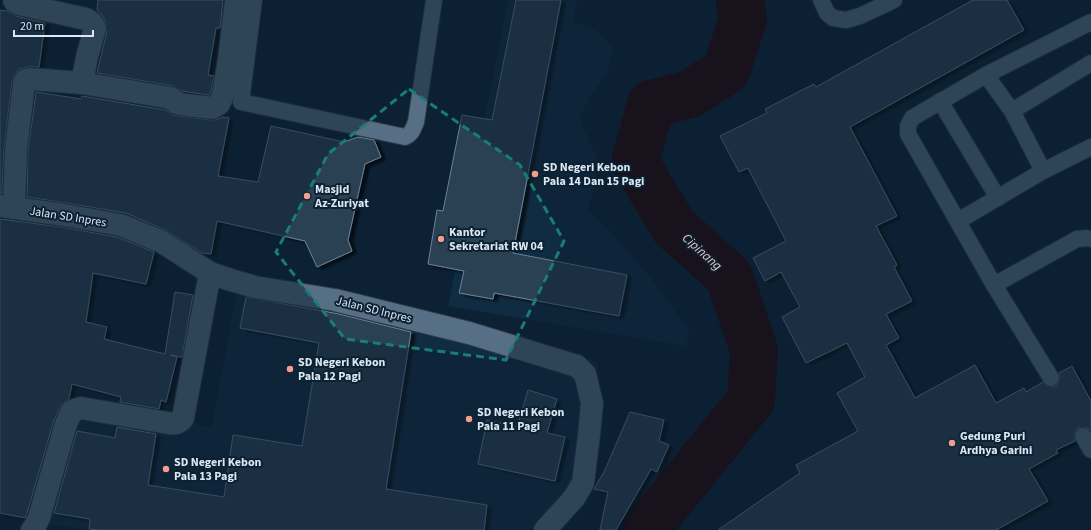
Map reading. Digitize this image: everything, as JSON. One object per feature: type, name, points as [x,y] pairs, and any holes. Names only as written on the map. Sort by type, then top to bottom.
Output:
[{"type":"street","points":[[14,0],[19,4],[86,19],[93,24],[95,28],[86,57],[82,83]]},
{"type":"street","points":[[7,207],[24,83],[26,80],[31,79],[82,83],[171,98],[174,102],[182,105],[212,108],[219,104],[223,95],[236,0]]},
{"type":"street","name":"Jalan SD Inpres","points":[[7,207],[121,225],[162,242],[210,273],[231,280],[255,287],[335,300],[470,333],[577,366],[585,374],[592,403],[583,483],[574,498],[545,530]]},
{"type":"street","points":[[32,530],[39,518],[64,432],[72,411],[81,408],[168,424],[175,424],[180,422],[183,418],[210,273]]},
{"type":"lane","points":[[254,0],[241,102],[405,137],[413,131],[416,122],[434,0]]},
{"type":"lane","points":[[821,0],[827,13],[833,18],[846,20],[860,16],[894,0]]},
{"type":"lane","points":[[1051,378],[994,285],[908,134],[908,126],[912,118],[940,101],[986,75],[1091,22]]},
{"type":"lane","points":[[1012,111],[1091,63]]},
{"type":"lane","points":[[986,75],[1012,111],[1044,171]]},
{"type":"lane","points":[[940,101],[998,198]]},
{"type":"lane","points":[[958,221],[1044,171],[1091,146]]},
{"type":"lane","points":[[994,285],[1077,239],[1091,238]]},
{"type":"highlighted area","points":[[409,89],[520,165],[564,241],[506,360],[345,339],[276,252],[328,154]]},
{"type":"shaded area","name":"SD Negeri Kebon Pala 14 Dan 15 Pagi","points":[[508,0],[577,0],[573,22],[597,31],[613,47],[607,73],[589,97],[579,119],[597,158],[594,190],[587,210],[610,231],[651,278],[689,331],[686,346],[448,306]]},
{"type":"shaded area","points":[[237,292],[436,321],[598,362],[579,477],[535,530],[92,530],[40,523],[78,411],[212,427]]},
{"type":"building","points":[[98,0],[223,0],[220,28],[216,28],[208,75],[214,76],[209,95],[182,91],[173,86],[97,73],[107,31],[105,20],[97,10]]},
{"type":"building","points":[[516,0],[561,0],[513,253],[627,275],[619,316],[494,293],[493,299],[459,293],[464,271],[428,264],[437,210],[443,211],[462,115],[492,120]]},
{"type":"building","points":[[973,0],[1007,0],[1024,30],[850,127],[897,216],[876,226],[897,265],[894,267],[912,301],[886,314],[899,338],[886,345],[915,398],[975,365],[996,403],[1024,388],[1026,392],[1043,382],[1047,386],[1056,386],[1059,382],[1059,373],[1072,366],[1091,401],[1091,431],[1088,428],[1078,428],[1075,431],[1075,441],[1056,450],[1058,453],[1029,469],[1048,501],[996,530],[718,530],[800,473],[796,465],[858,431],[837,393],[865,377],[847,343],[806,363],[782,317],[800,307],[781,272],[765,281],[753,258],[786,241],[748,168],[739,172],[720,136],[767,113],[765,109],[814,84],[816,87]]},
{"type":"building","points":[[0,10],[7,11],[16,16],[45,23],[39,67],[19,69],[12,81],[4,149],[2,194],[0,194]]},
{"type":"building","points":[[36,92],[81,99],[82,96],[165,110],[173,115],[186,117],[211,120],[222,117],[229,118],[218,176],[258,182],[271,126],[344,142],[358,137],[374,140],[381,157],[365,164],[348,240],[352,251],[317,267],[305,241],[217,221],[211,254],[202,253],[167,231],[126,213],[27,197],[28,151]]},
{"type":"building","points":[[0,219],[62,227],[117,237],[154,252],[146,284],[93,273],[86,322],[107,327],[104,339],[165,354],[175,292],[193,295],[182,357],[170,355],[177,357],[166,402],[161,400],[159,409],[120,402],[121,397],[72,384],[69,399],[61,406],[54,420],[25,518],[0,513]]},
{"type":"building","points":[[246,297],[339,314],[411,332],[386,489],[487,505],[484,530],[100,530],[89,529],[90,519],[54,513],[77,431],[115,438],[117,427],[156,434],[148,485],[224,497],[233,435],[302,446],[319,343],[240,328]]},
{"type":"building","points":[[528,390],[557,399],[547,433],[565,437],[555,481],[478,464],[487,420],[517,427]]},
{"type":"building","points":[[630,412],[664,420],[659,441],[669,445],[657,472],[651,469],[616,530],[600,530],[608,492],[594,489],[604,472]]},
{"type":"waterway","name":"Cipinang","points":[[646,530],[751,400],[754,350],[729,276],[674,227],[635,162],[651,104],[690,94],[726,71],[743,19],[740,0]]},
{"type":"place","name":"SD Negeri Kebon Pala 14 Dan 15 Pagi","points":[[535,174]]},
{"type":"place","name":"Masjid Az-Zuriyat","points":[[307,196]]},
{"type":"place","name":"Kantor Sekretariat RW 04","points":[[441,239]]},
{"type":"place","name":"SD Negeri Kebon Pala 12 Pagi","points":[[290,369]]},
{"type":"place","name":"SD Negeri Kebon Pala 11 Pagi","points":[[469,419]]},
{"type":"place","name":"Gedung Puri Ardhya Garini","points":[[952,443]]},
{"type":"place","name":"SD Negeri Kebon Pala 13 Pagi","points":[[166,469]]}]
